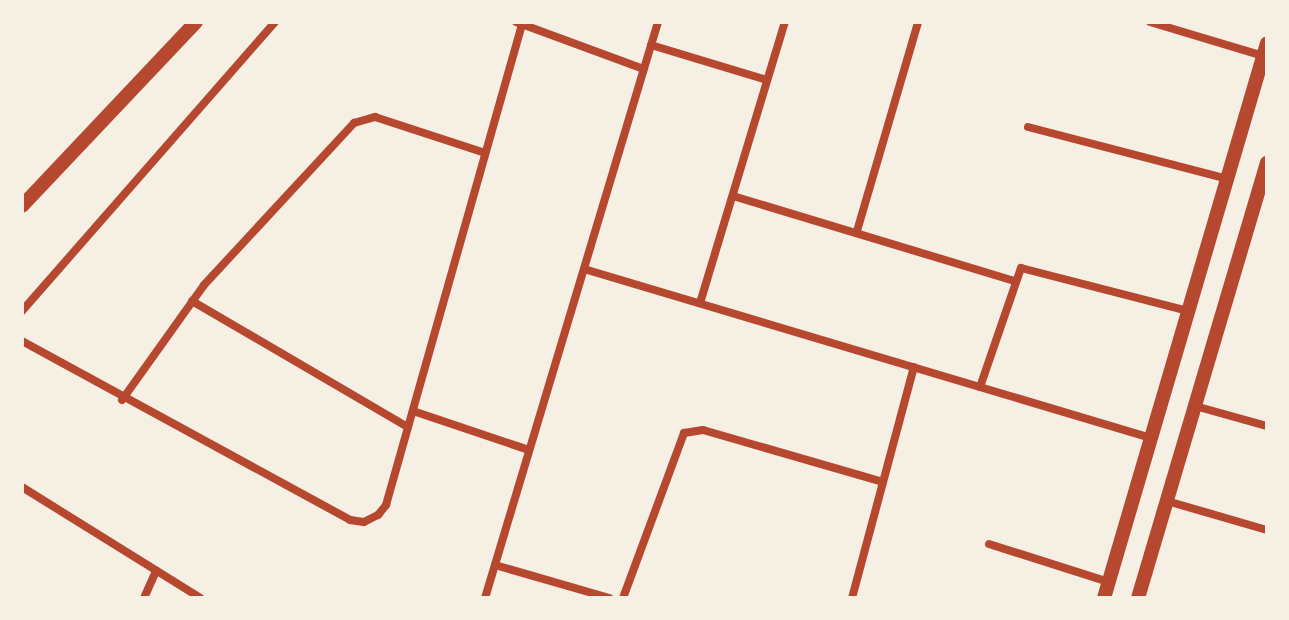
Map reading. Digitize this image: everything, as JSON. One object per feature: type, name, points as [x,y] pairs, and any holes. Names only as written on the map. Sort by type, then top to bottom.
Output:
[{"type":"street","points":[[22,206],[196,22]]},
{"type":"street","points":[[22,311],[275,22]]},
{"type":"street","points":[[485,598],[658,22]]},
{"type":"street","points":[[700,303],[785,22]]},
{"type":"street","points":[[857,231],[918,22]]},
{"type":"street","points":[[1104,598],[1265,49],[1150,22]]},
{"type":"street","points":[[22,341],[122,400],[350,520],[364,522],[386,505],[519,23],[644,69]]},
{"type":"street","points":[[651,45],[767,80]]},
{"type":"street","points":[[122,400],[192,301],[363,117],[386,119],[485,153]]},
{"type":"street","points":[[1028,127],[1227,179]]},
{"type":"street","points":[[1138,598],[1267,163]]},
{"type":"street","points":[[733,196],[857,231],[1014,281]]},
{"type":"street","points":[[980,387],[1021,268],[1028,267],[1188,311]]},
{"type":"street","points":[[584,269],[1151,438]]},
{"type":"street","points":[[192,301],[408,427]]},
{"type":"street","points":[[852,598],[914,367]]},
{"type":"street","points":[[1195,406],[1267,426]]},
{"type":"street","points":[[413,411],[529,450]]},
{"type":"street","points":[[623,598],[684,433],[703,430],[883,482]]},
{"type":"street","points":[[22,487],[200,598]]},
{"type":"street","points":[[1167,501],[1267,530]]},
{"type":"street","points":[[989,544],[1109,582]]},
{"type":"street","points":[[495,565],[609,598]]},
{"type":"street","points":[[144,598],[156,571]]}]
